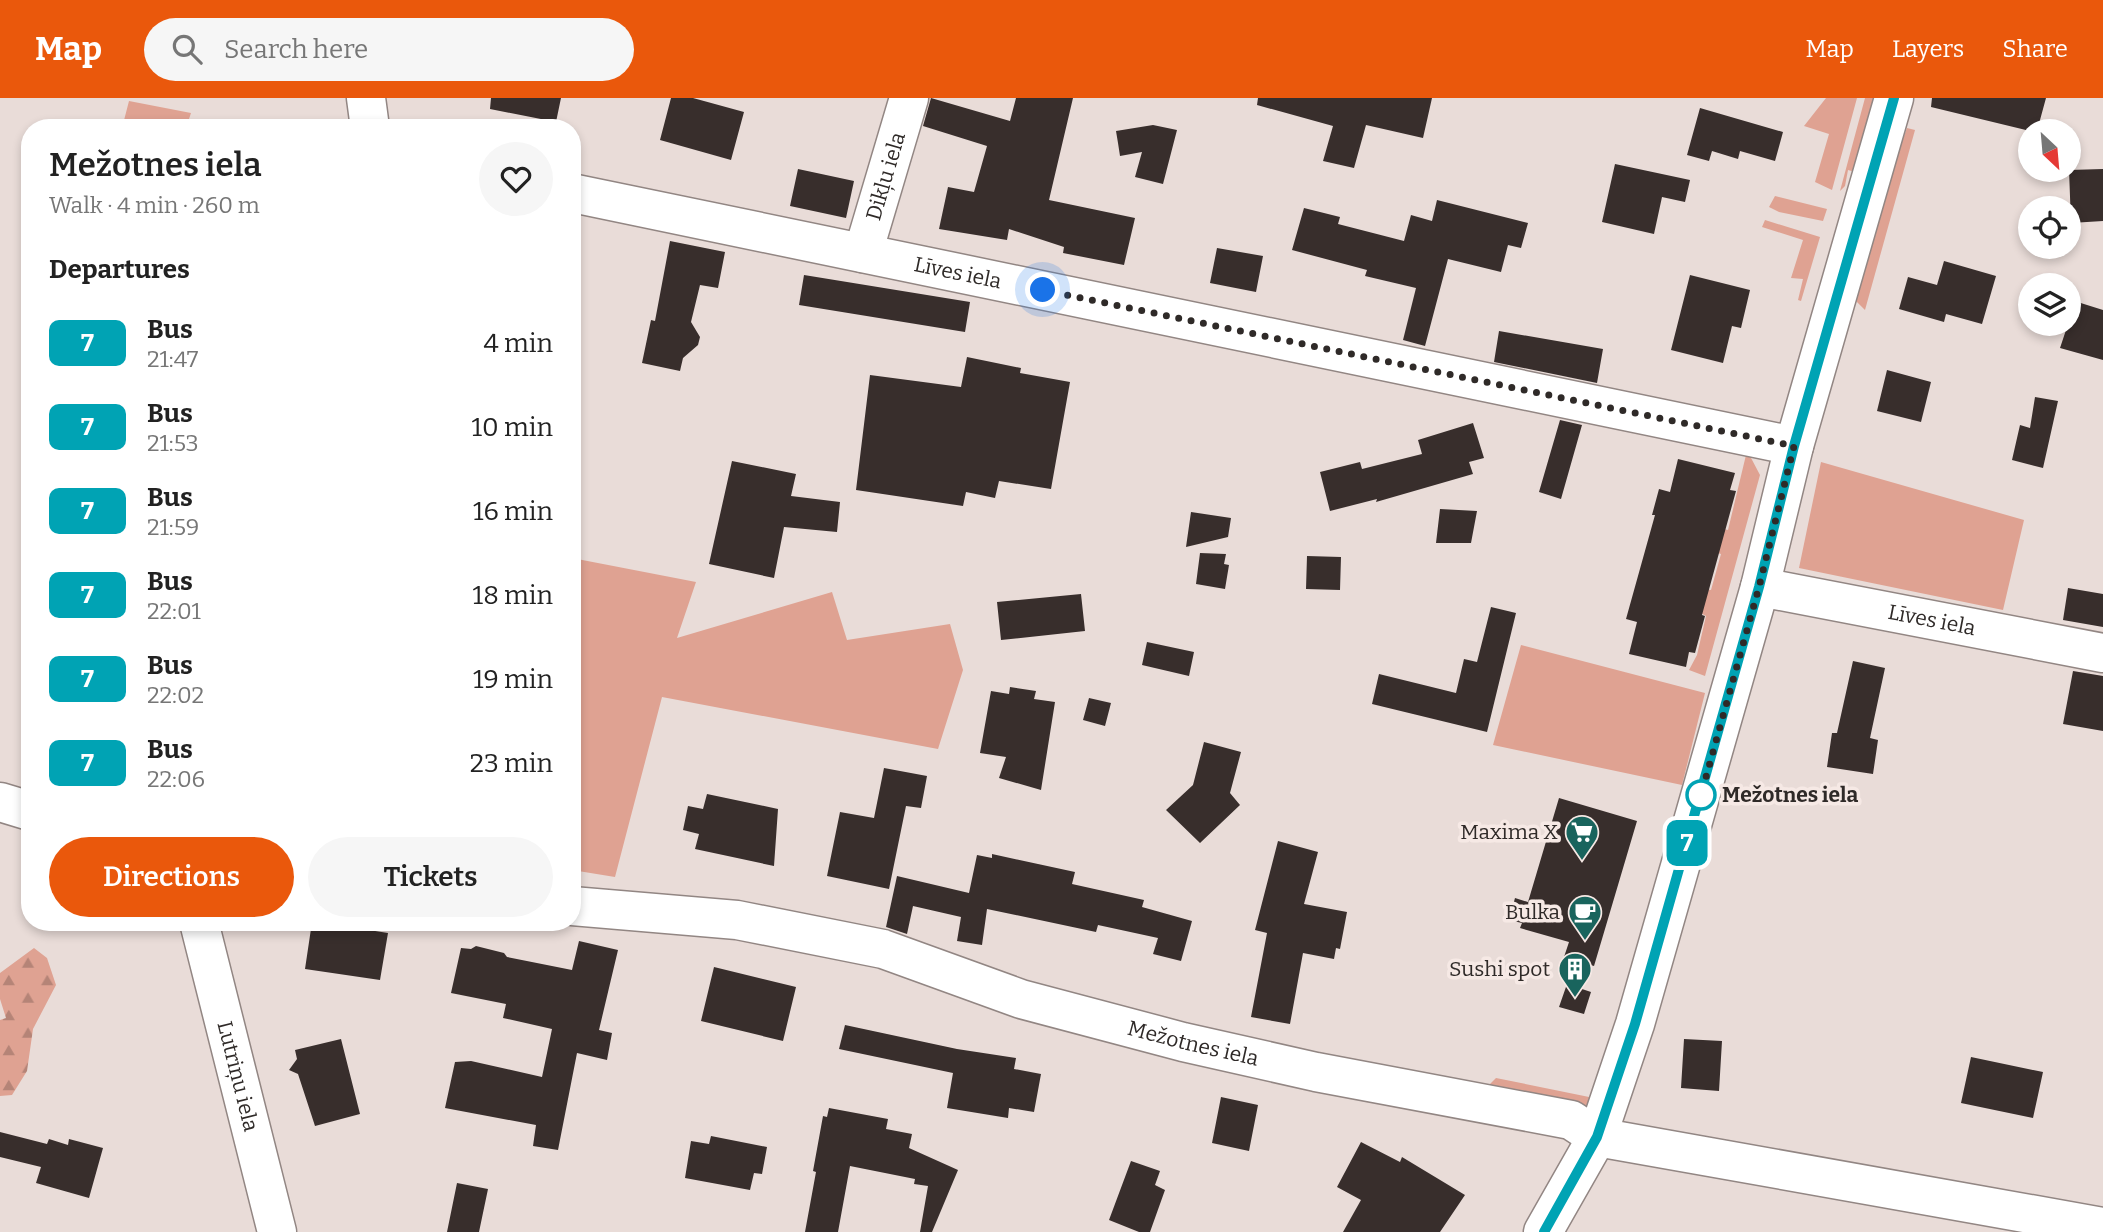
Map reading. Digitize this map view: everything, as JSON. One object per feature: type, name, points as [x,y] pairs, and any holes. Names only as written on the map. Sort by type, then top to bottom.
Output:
[{"type":"street","points":[[366,98],[369,119]]},
{"type":"street","name":"Dikļu iela","points":[[863,253],[909,98]]},
{"type":"street","points":[[1544,1232],[1597,1137],[1635,1024],[1759,587],[1794,446],[1894,98]]},
{"type":"street","name":"Līves iela","points":[[581,195],[1794,446]]},
{"type":"street","name":"Līves iela","points":[[1759,587],[2103,653]]},
{"type":"street","name":"Mežotnes iela","points":[[581,907],[737,920],[883,949],[1021,999],[1183,1042],[1315,1072],[1571,1121],[1597,1137],[2103,1227]]},
{"type":"street","name":"Lutriņu iela","points":[[201,931],[277,1232]]},
{"type":"green space","points":[[1826,98],[1857,98],[1832,190],[1815,182],[1829,134],[1804,126]]},
{"type":"green space","points":[[1865,98],[1876,98],[1855,172],[1848,170],[1845,186],[1840,191]]},
{"type":"green space","points":[[129,101],[191,113],[189,119],[124,119]]},
{"type":"green space","points":[[1907,128],[1915,130],[1865,310],[1855,300],[1883,193]]},
{"type":"green space","points":[[1775,196],[1827,209],[1823,221],[1779,212],[1769,207]]},
{"type":"green space","points":[[1765,220],[1820,237],[1801,301],[1798,300],[1803,279],[1791,278],[1803,240],[1762,227]]},
{"type":"green space","points":[[1746,455],[1750,456],[1760,475],[1705,676],[1689,670],[1697,655],[1706,616],[1699,612],[1705,589],[1711,590],[1721,554],[1714,552],[1720,528],[1728,530]]},
{"type":"green space","points":[[1821,462],[2024,520],[2003,610],[1799,568]]},
{"type":"green space","points":[[581,560],[696,582],[677,638],[832,592],[847,640],[950,624],[963,670],[938,749],[662,697],[615,877],[581,871]]},
{"type":"green space","points":[[1521,645],[1705,693],[1682,785],[1493,745]]},
{"type":"green space","points":[[34,948],[47,958],[56,985],[33,1029],[27,1071],[12,1095],[0,1096],[0,1020],[6,1018],[0,999],[0,973]]},
{"type":"green space","points":[[1496,1078],[1594,1098],[1580,1111],[1488,1086]]},
{"type":"building","points":[[491,98],[561,98],[557,119],[541,119],[490,109]]},
{"type":"building","points":[[671,98],[693,98],[744,112],[731,160],[660,140]]},
{"type":"building","points":[[931,98],[1010,121],[1016,98],[1073,98],[1049,200],[1135,218],[1124,265],[1063,253],[1064,247],[1009,229],[1007,240],[939,229],[948,187],[974,192],[987,146],[923,126]]},
{"type":"building","points":[[1258,98],[1432,98],[1423,138],[1366,125],[1354,168],[1323,161],[1333,126],[1257,105]]},
{"type":"building","points":[[1932,98],[2046,98],[2040,119],[2018,119],[2018,128],[1931,107]]},
{"type":"building","points":[[1700,108],[1783,132],[1775,161],[1740,151],[1738,159],[1712,151],[1709,161],[1687,155]]},
{"type":"building","points":[[1153,125],[1177,130],[1163,184],[1135,177],[1142,152],[1120,156],[1116,131]]},
{"type":"building","points":[[1615,164],[1690,180],[1685,202],[1662,197],[1654,234],[1602,222]]},
{"type":"building","points":[[798,169],[854,181],[846,218],[790,206]]},
{"type":"building","points":[[2103,169],[2103,221],[2081,222],[2081,196],[2070,196],[2069,182],[2081,182],[2081,170]]},
{"type":"building","points":[[1437,200],[1528,223],[1521,248],[1508,245],[1501,272],[1448,259],[1425,346],[1403,340],[1416,288],[1365,276],[1367,270],[1292,250],[1304,208],[1340,217],[1338,224],[1404,241],[1411,215],[1432,221]]},
{"type":"building","points":[[670,241],[725,252],[718,288],[700,285],[691,322],[700,337],[698,345],[683,358],[680,371],[642,363],[651,320],[655,321]]},
{"type":"building","points":[[1217,248],[1263,256],[1256,292],[1210,283]]},
{"type":"building","points":[[1944,261],[1996,276],[1982,324],[1946,314],[1944,322],[1899,309],[1908,277],[1937,285]]},
{"type":"building","points":[[804,275],[970,302],[965,332],[799,305]]},
{"type":"building","points":[[1690,275],[1750,290],[1741,328],[1732,326],[1723,363],[1671,350]]},
{"type":"building","points":[[2081,303],[2103,310],[2103,360],[2060,348],[2064,336],[2081,336]]},
{"type":"building","points":[[1499,331],[1603,349],[1597,383],[1494,362]]},
{"type":"building","points":[[967,357],[1021,368],[1020,373],[1070,382],[1051,489],[999,481],[995,498],[966,492],[963,506],[856,490],[870,375],[961,387]]},
{"type":"building","points":[[1887,370],[1931,382],[1921,422],[1877,411]]},
{"type":"building","points":[[2035,397],[2058,401],[2043,468],[2012,460],[2020,425],[2030,428]]},
{"type":"building","points":[[1560,420],[1582,425],[1561,499],[1539,492]]},
{"type":"building","points":[[1473,423],[1484,458],[1469,462],[1473,474],[1376,502],[1377,499],[1330,511],[1320,472],[1360,462],[1362,469],[1422,454],[1418,440]]},
{"type":"building","points":[[1678,459],[1735,473],[1730,490],[1736,491],[1702,615],[1705,616],[1695,653],[1689,652],[1686,667],[1629,654],[1637,622],[1626,619],[1655,515],[1652,515],[1659,489],[1670,492]]},
{"type":"building","points":[[732,461],[796,474],[791,496],[840,502],[837,532],[784,527],[774,578],[709,564]]},
{"type":"building","points":[[1440,509],[1477,511],[1471,543],[1436,543]]},
{"type":"building","points":[[1191,512],[1231,518],[1228,537],[1186,547]]},
{"type":"building","points":[[1200,553],[1226,554],[1224,564],[1229,565],[1225,589],[1196,584]]},
{"type":"building","points":[[1307,556],[1341,557],[1340,590],[1306,589]]},
{"type":"building","points":[[2068,588],[2103,594],[2103,627],[2063,620]]},
{"type":"building","points":[[1081,594],[1085,631],[1001,640],[997,602]]},
{"type":"building","points":[[1491,607],[1516,613],[1487,732],[1372,704],[1379,674],[1456,693],[1464,659],[1477,662]]},
{"type":"building","points":[[1147,642],[1194,652],[1189,676],[1142,665]]},
{"type":"building","points":[[1853,661],[1885,668],[1870,738],[1878,740],[1873,774],[1827,767],[1832,733],[1837,733]]},
{"type":"building","points":[[2073,671],[2103,676],[2103,731],[2063,724]]},
{"type":"building","points":[[1010,687],[1036,691],[1034,699],[1055,702],[1041,790],[999,778],[1006,757],[980,753],[991,691],[1009,694]]},
{"type":"building","points":[[1089,698],[1111,703],[1105,726],[1083,720]]},
{"type":"building","points":[[1204,742],[1241,752],[1230,793],[1240,805],[1200,843],[1166,810],[1193,785]]},
{"type":"building","points":[[884,768],[927,776],[921,808],[906,806],[889,889],[827,876],[840,812],[874,818]]},
{"type":"building","points":[[707,794],[778,809],[774,866],[695,849],[699,834],[683,830],[688,806],[703,809]]},
{"type":"building","name":"Maxima X","points":[[1559,798],[1637,821],[1594,966],[1564,957],[1569,942],[1520,928],[1522,923],[1509,920],[1515,898],[1528,902]]},
{"type":"building","points":[[1278,841],[1318,852],[1304,904],[1347,912],[1340,949],[1336,948],[1334,959],[1303,953],[1290,1024],[1251,1017],[1267,933],[1255,930]]},
{"type":"building","points":[[992,854],[1075,872],[1072,884],[1144,900],[1142,907],[1192,921],[1181,961],[1153,954],[1158,938],[1098,925],[1096,932],[987,909],[982,945],[957,941],[961,917],[913,906],[907,934],[886,927],[897,876],[969,893],[977,855],[992,858]]},
{"type":"building","points":[[311,931],[388,933],[380,980],[305,969]]},
{"type":"building","points":[[579,941],[618,950],[599,1030],[612,1033],[607,1060],[577,1053],[558,1150],[533,1146],[536,1125],[445,1108],[455,1062],[471,1061],[542,1077],[552,1029],[503,1018],[506,1004],[451,993],[461,948],[471,949],[476,946],[504,953],[507,957],[572,970]]},
{"type":"building","points":[[714,967],[796,987],[783,1041],[701,1021]]},
{"type":"building","name":"Sushi spot","points":[[1567,984],[1591,992],[1584,1014],[1559,1007]]},
{"type":"building","points":[[845,1025],[957,1049],[1016,1058],[1014,1069],[1041,1074],[1034,1112],[1009,1108],[1008,1118],[947,1108],[953,1073],[839,1049]]},
{"type":"building","points":[[341,1039],[360,1114],[315,1126],[298,1074],[289,1070],[297,1059],[295,1050]]},
{"type":"building","points":[[1684,1039],[1722,1041],[1719,1091],[1681,1088]]},
{"type":"building","points":[[1971,1057],[2043,1072],[2033,1118],[1961,1103]]},
{"type":"building","points":[[1221,1097],[1258,1105],[1249,1151],[1212,1143]]},
{"type":"building","points":[[829,1108],[888,1119],[886,1129],[912,1134],[909,1148],[958,1170],[932,1232],[920,1232],[928,1186],[914,1184],[915,1179],[850,1166],[838,1232],[805,1232],[823,1116],[827,1117]]},
{"type":"building","points":[[0,1132],[47,1144],[49,1139],[68,1145],[69,1139],[103,1148],[89,1198],[36,1183],[41,1167],[0,1157]]},
{"type":"building","points":[[711,1136],[767,1147],[762,1174],[754,1173],[750,1190],[685,1178],[691,1141],[709,1144]]},
{"type":"building","points":[[1361,1142],[1400,1162],[1402,1157],[1465,1195],[1440,1232],[1343,1232],[1361,1200],[1337,1187]]},
{"type":"building","points":[[1131,1161],[1160,1171],[1155,1185],[1165,1190],[1150,1232],[1139,1232],[1109,1220]]},
{"type":"building","points":[[457,1183],[488,1189],[479,1232],[447,1232]]},
{"type":"bus line","name":"7","points":[[1544,1232],[1561,1206],[1597,1137],[1635,1024],[1759,587],[1794,446],[1894,98]]},
{"type":"place","name":"Mežotnes iela","points":[[1701,795]]},
{"type":"place","name":"Maxima X","points":[[1582,862]]},
{"type":"place","name":"Bulka","points":[[1585,942]]},
{"type":"place","name":"Sushi spot","points":[[1575,999]]},
{"type":"route","points":[[1043,290],[1794,446],[1759,587],[1701,795]]}]
